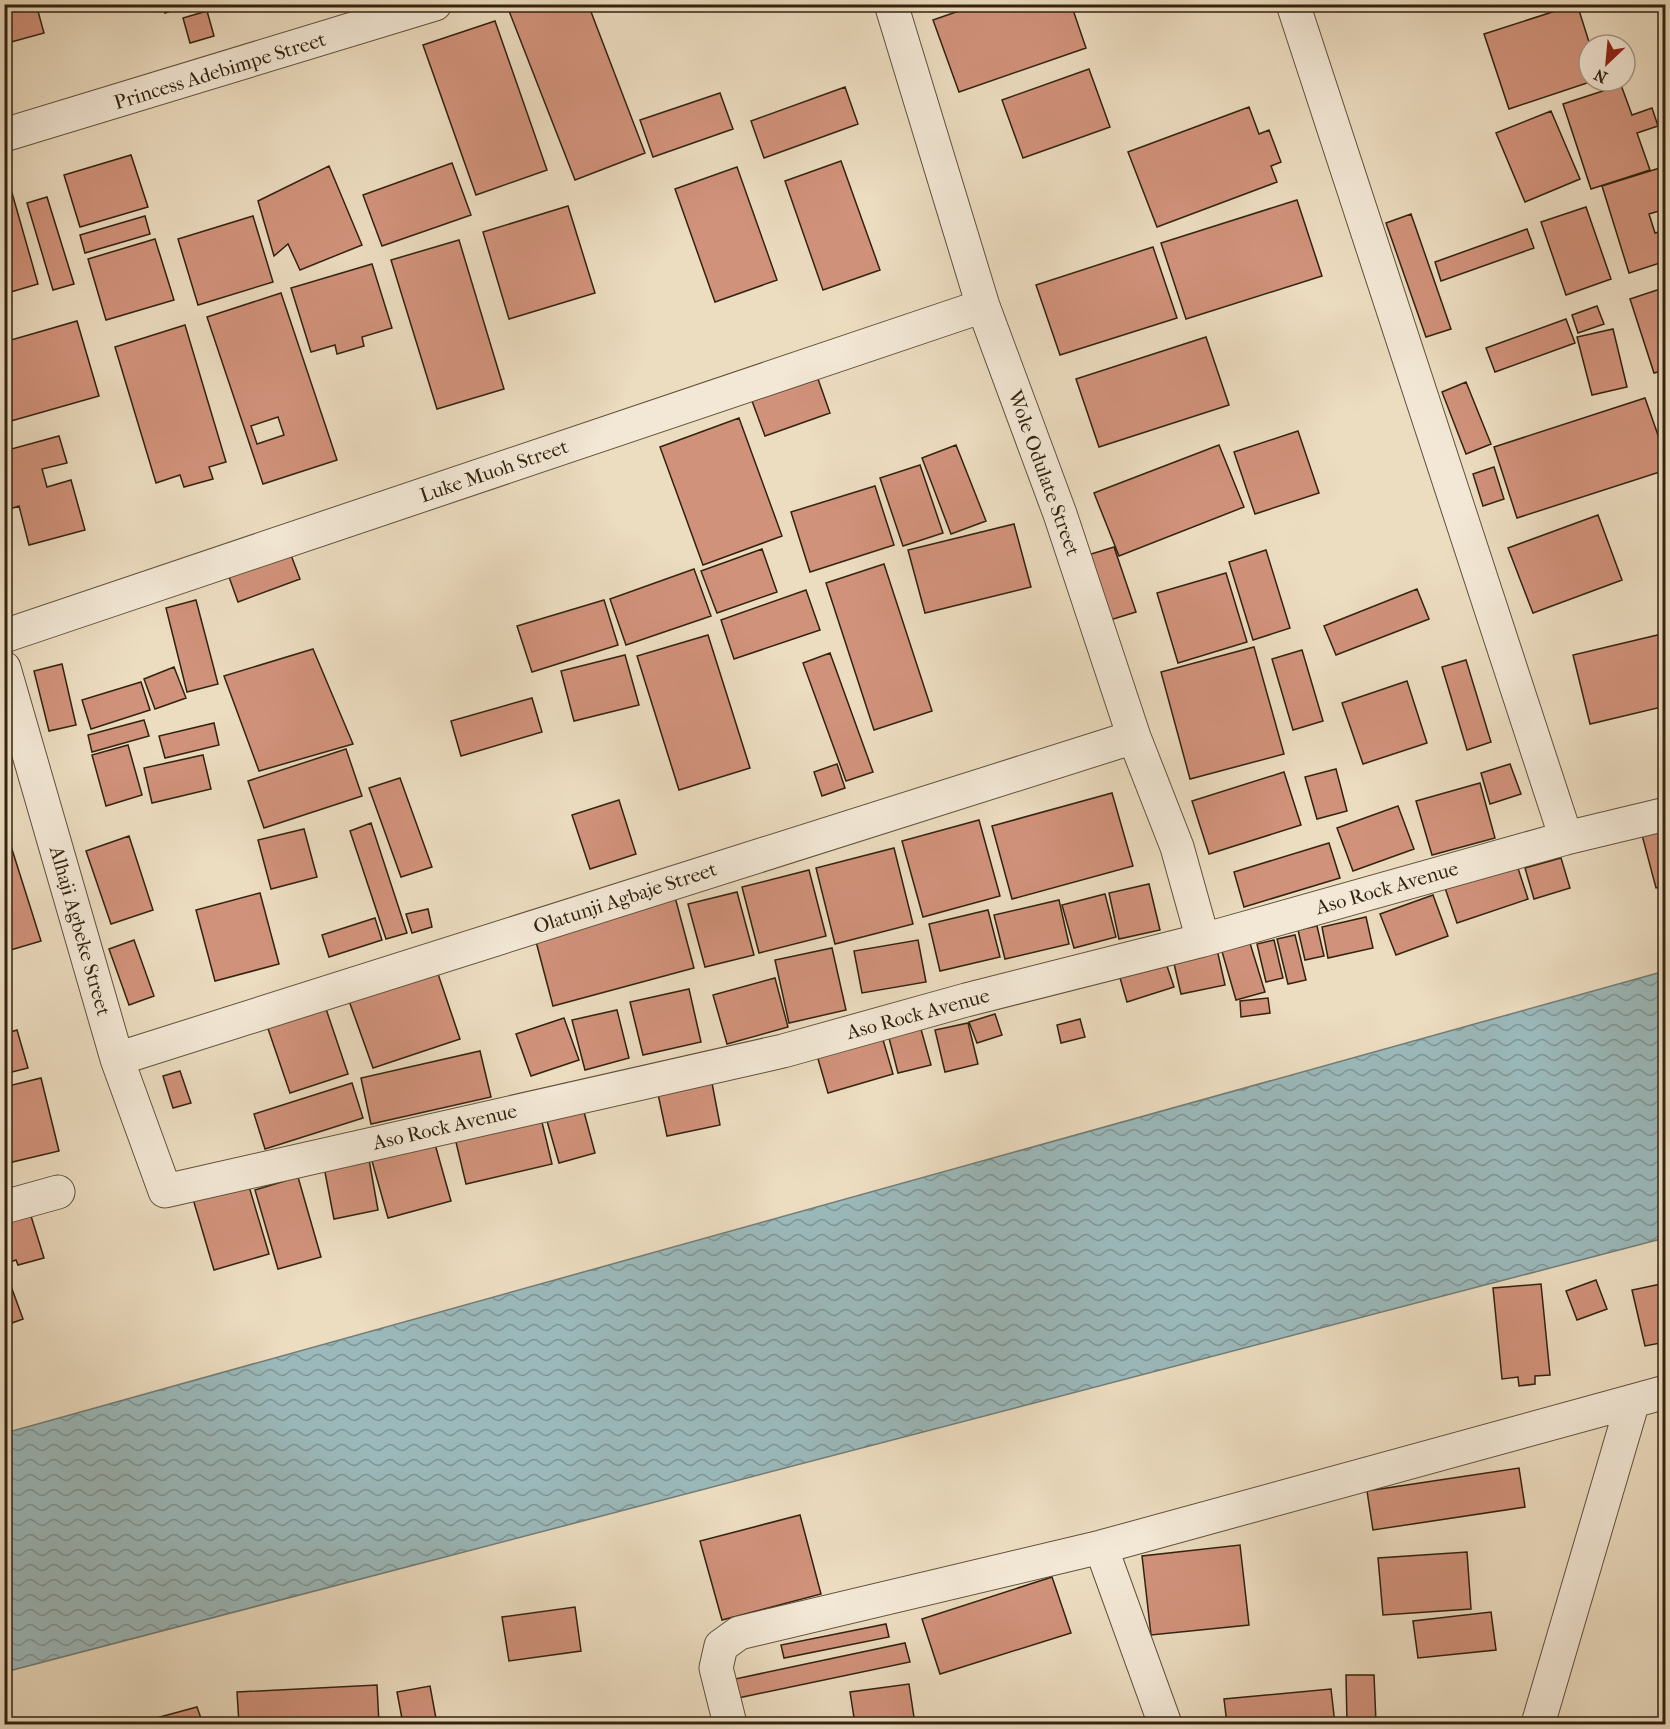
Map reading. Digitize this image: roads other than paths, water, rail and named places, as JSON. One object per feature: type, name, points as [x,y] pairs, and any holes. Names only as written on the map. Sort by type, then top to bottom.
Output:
[{"type":"street","name":"Princess Adebimpe Street","points":[[4,135],[435,4]]},
{"type":"street","name":"Wole Odulate Street","points":[[891,4],[984,306],[1060,514],[1134,737],[1177,847],[1203,940]]},
{"type":"street","points":[[1293,4],[1566,838]]},
{"type":"street","name":"Luke Muoh Street","points":[[4,636],[984,306]]},
{"type":"street","name":"Alhaji Agbeke Street","points":[[4,668],[117,1059],[165,1191]]},
{"type":"street","name":"Olatunji Agbaje Street","points":[[117,1059],[1134,737]]},
{"type":"street","name":"Aso Rock Avenue","points":[[165,1191],[783,1051],[966,1000],[1203,940],[1566,838],[1665,814]]},
{"type":"street","points":[[4,1207],[58,1192]]},
{"type":"street","points":[[730,1725],[716,1668],[721,1646],[739,1633],[1101,1547],[1665,1392]]},
{"type":"street","points":[[1538,1725],[1633,1401]]},
{"type":"street","points":[[1101,1547],[1165,1725]]},
{"type":"water","points":[[1665,971],[1665,1238],[5,1672],[5,1433]]}]
